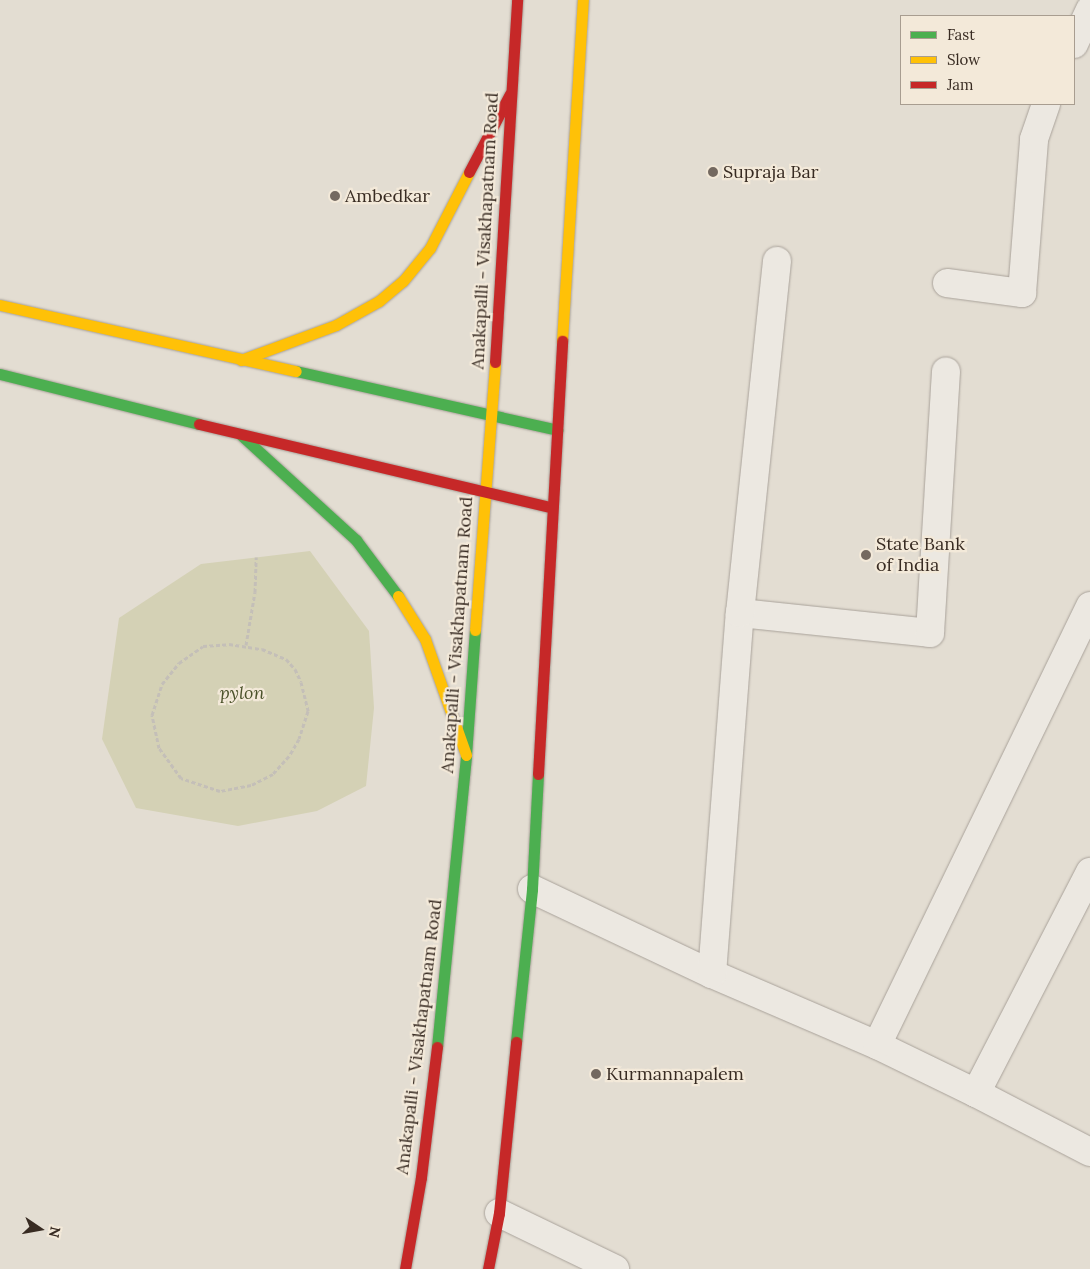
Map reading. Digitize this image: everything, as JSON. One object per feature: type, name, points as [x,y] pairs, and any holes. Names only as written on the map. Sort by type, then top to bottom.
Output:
[{"type":"main road","name":"Anakapalli - Visakhapatnam Road","points":[[405,1269],[421,1177],[445,983],[466,755],[484,492],[492,417],[517,0]]},
{"type":"main road","points":[[488,1269],[499,1212],[532,889],[551,507],[583,0]]},
{"type":"main road","points":[[241,360],[336,326],[379,301],[404,281],[430,248],[510,94]]},
{"type":"main road","points":[[0,305],[492,417],[557,430]]},
{"type":"main road","points":[[0,374],[241,435],[551,507]]},
{"type":"main road","points":[[241,435],[356,540],[394,589],[425,639],[466,755]]},
{"type":"street","points":[[1075,42],[1090,9]]},
{"type":"street","points":[[947,283],[1022,293],[1034,139],[1046,105]]},
{"type":"street","points":[[712,974],[740,613],[777,261]]},
{"type":"street","points":[[740,613],[930,633],[946,371]]},
{"type":"street","points":[[876,1045],[1090,606]]},
{"type":"street","points":[[976,1093],[1090,872]]},
{"type":"street","points":[[532,889],[712,974],[876,1045],[976,1093],[1090,1152]]},
{"type":"street","points":[[499,1212],[615,1269]]},
{"type":"path","points":[[246,645],[255,592],[256,557]]},
{"type":"path","points":[[246,645],[262,649],[286,659],[295,669],[302,682],[308,711],[299,739],[289,756],[273,774],[251,785],[220,791],[181,778],[159,748],[152,715],[162,684],[179,663],[203,646],[246,645]]},
{"type":"green space","name":"pylon","points":[[310,551],[369,631],[374,708],[366,786],[317,811],[238,826],[136,808],[102,739],[119,618],[201,564]]},
{"type":"traffic: fast","points":[[296,371],[557,430]]},
{"type":"traffic: fast","points":[[0,374],[199,424]]},
{"type":"traffic: fast","points":[[241,435],[356,540],[398,596]]},
{"type":"traffic: fast","points":[[437,1047],[466,755],[475,630]]},
{"type":"traffic: fast","points":[[516,1042],[532,889],[538,774]]},
{"type":"traffic: slow","points":[[562,341],[583,0]]},
{"type":"traffic: slow","points":[[241,360],[336,325],[379,301],[403,281],[430,248],[469,172]]},
{"type":"traffic: slow","points":[[0,305],[296,371]]},
{"type":"traffic: slow","points":[[475,630],[495,362]]},
{"type":"traffic: slow","points":[[398,596],[425,639],[466,755]]},
{"type":"traffic: jam","points":[[495,362],[517,0]]},
{"type":"traffic: jam","points":[[469,172],[510,94]]},
{"type":"traffic: jam","points":[[538,774],[562,341]]},
{"type":"traffic: jam","points":[[199,424],[551,507]]},
{"type":"traffic: jam","points":[[488,1269],[499,1213],[516,1042]]},
{"type":"traffic: jam","points":[[405,1269],[421,1177],[437,1047]]},
{"type":"place","name":"Supraja Bar","points":[[713,172]]},
{"type":"place","name":"Ambedkar","points":[[335,196]]},
{"type":"place","name":"State Bank of India","points":[[866,555]]},
{"type":"place","name":"Kurmannapalem","points":[[596,1074]]}]
